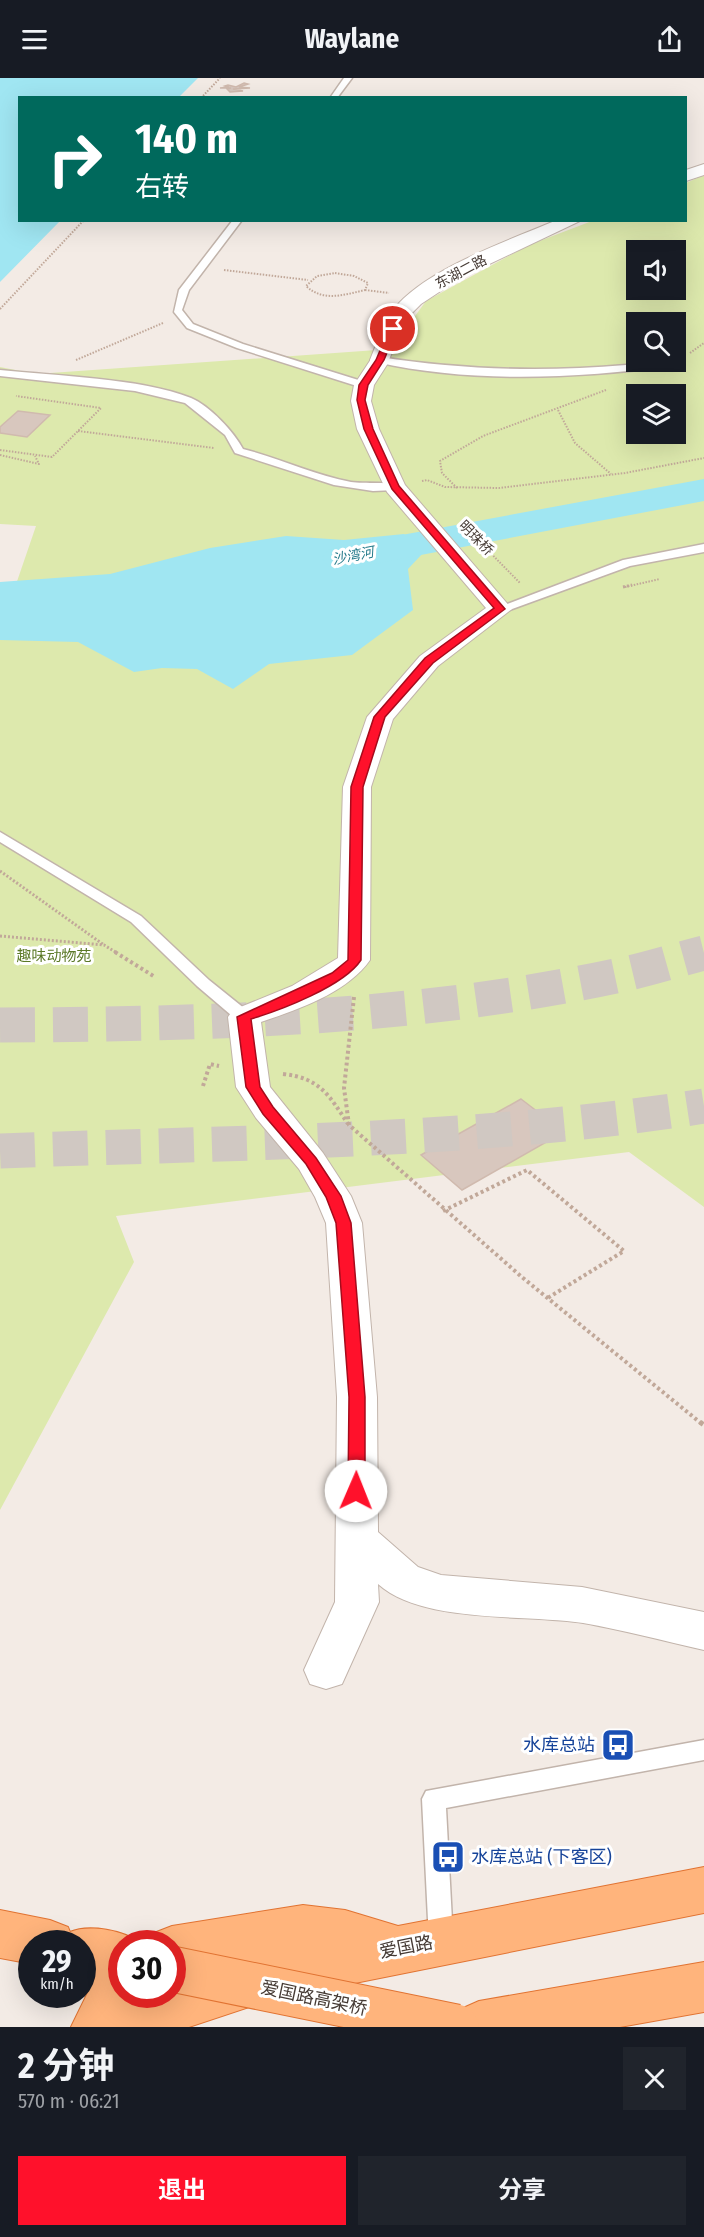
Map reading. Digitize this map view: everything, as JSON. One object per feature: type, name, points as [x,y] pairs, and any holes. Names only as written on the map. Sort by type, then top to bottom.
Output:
[{"type":"highway","name":"爱国路","points":[[114,2027],[270,1975],[704,1890]]},
{"type":"highway","points":[[186,1946],[303,1929],[420,1945]]},
{"type":"highway","points":[[0,1934],[18,1938]]},
{"type":"highway","name":"爱国路高架桥","points":[[186,1972],[456,2027]]},
{"type":"highway","points":[[480,2027],[704,1987]]},
{"type":"highway","points":[[97,2027],[108,2005]]},
{"type":"street","points":[[687,176],[704,169]]},
{"type":"street","name":"东湖二路","points":[[364,385],[380,360],[400,314],[415,297],[508,248],[569,222]]},
{"type":"street","name":"明珠桥","points":[[364,385],[361,400],[368,429],[395,487],[500,609]]},
{"type":"street","points":[[326,1670],[357,1602],[357,1397],[344,1223],[333,1196],[311,1161],[268,1110],[253,1087],[244,1017],[264,1011],[350,968],[354,960],[357,787],[380,717],[429,661],[500,609]]},
{"type":"street","points":[[356,1538],[403,1580],[441,1593],[582,1605],[704,1631]]},
{"type":"lane","points":[[334,96],[348,78]]},
{"type":"lane","points":[[236,222],[184,290],[177,310],[179,313],[190,326],[240,346],[364,385]]},
{"type":"lane","points":[[380,360],[451,371],[626,369]]},
{"type":"lane","points":[[0,373],[135,388],[189,401],[229,433],[239,451],[262,456],[346,487],[371,489],[395,487]]},
{"type":"lane","points":[[500,609],[627,563],[704,548]]},
{"type":"lane","points":[[0,836],[136,919],[203,983],[244,1017]]},
{"type":"lane","points":[[420,1945],[434,1799],[704,1750]]},
{"type":"path","points":[[203,96],[220,78]]},
{"type":"path","points":[[0,309],[82,222]]},
{"type":"path","points":[[202,267],[308,280],[322,275],[350,274],[364,279],[368,286],[355,294],[331,296],[311,291],[306,286],[308,280]]},
{"type":"path","points":[[36,377],[138,335],[179,313]]},
{"type":"path","points":[[0,450],[52,457],[101,408],[11,396]]},
{"type":"path","points":[[457,488],[442,473],[440,461],[483,436],[558,410],[575,443],[612,475]]},
{"type":"path","points":[[78,431],[239,451]]},
{"type":"path","points":[[0,455],[39,464],[34,455]]},
{"type":"path","points":[[422,481],[457,488],[498,488],[612,475],[704,458]]},
{"type":"path","name":"明珠桥","points":[[464,525],[521,584]]},
{"type":"path","points":[[620,588],[662,579]]},
{"type":"path","points":[[0,871],[104,945],[155,977]]},
{"type":"path","points":[[0,936],[104,945]]},
{"type":"path","points":[[355,988],[344,1088],[349,1125],[443,1211],[546,1299],[704,1425]]},
{"type":"path","points":[[203,1086],[210,1064]]},
{"type":"path","points":[[443,1211],[527,1170],[624,1251],[546,1299]]},
{"type":"green space","name":"趣味动物苑","points":[[704,175],[704,1207],[629,1152],[116,1216],[134,1262],[0,1510],[0,631],[36,526],[0,524],[0,367],[36,374],[391,349],[426,301],[529,245],[589,222],[687,222],[687,183]]},
{"type":"water","points":[[0,78],[198,78],[180,96],[18,96],[18,222],[59,222],[0,282]]},
{"type":"water","points":[[404,534],[424,552],[408,569],[413,610],[352,655],[269,664],[233,689],[197,669],[162,668],[134,672],[78,642],[0,640],[0,582],[110,574],[210,548],[286,536],[344,540]]},
{"type":"building","points":[[244,83],[248,84],[239,87],[250,88],[233,89],[243,91],[230,92],[227,89],[231,88],[220,88],[229,87],[225,86],[228,85],[236,87]]},
{"type":"building","points":[[18,411],[50,415],[27,437],[0,433],[0,427]]},
{"type":"building","points":[[521,1099],[564,1132],[462,1190],[421,1155]]},
{"type":"waterway","name":"沙湾河","points":[[342,558],[704,490]]},
{"type":"tunnel","points":[[0,1025],[234,1020],[389,1010],[544,990],[631,973],[704,953]]},
{"type":"tunnel","points":[[0,1151],[264,1143],[441,1134],[617,1118],[704,1106]]},
{"type":"place","name":"水库总站","points":[[618,1745]]},
{"type":"place","name":"水库总站 (下客区)","points":[[448,1857]]},
{"type":"route","points":[[356,1491],[357,1397],[344,1223],[333,1196],[311,1161],[268,1110],[253,1087],[244,1017],[264,1011],[350,968],[356,952],[357,787],[380,717],[429,661],[500,609],[395,487],[368,429],[361,400],[364,385],[380,360],[393,329]]}]
